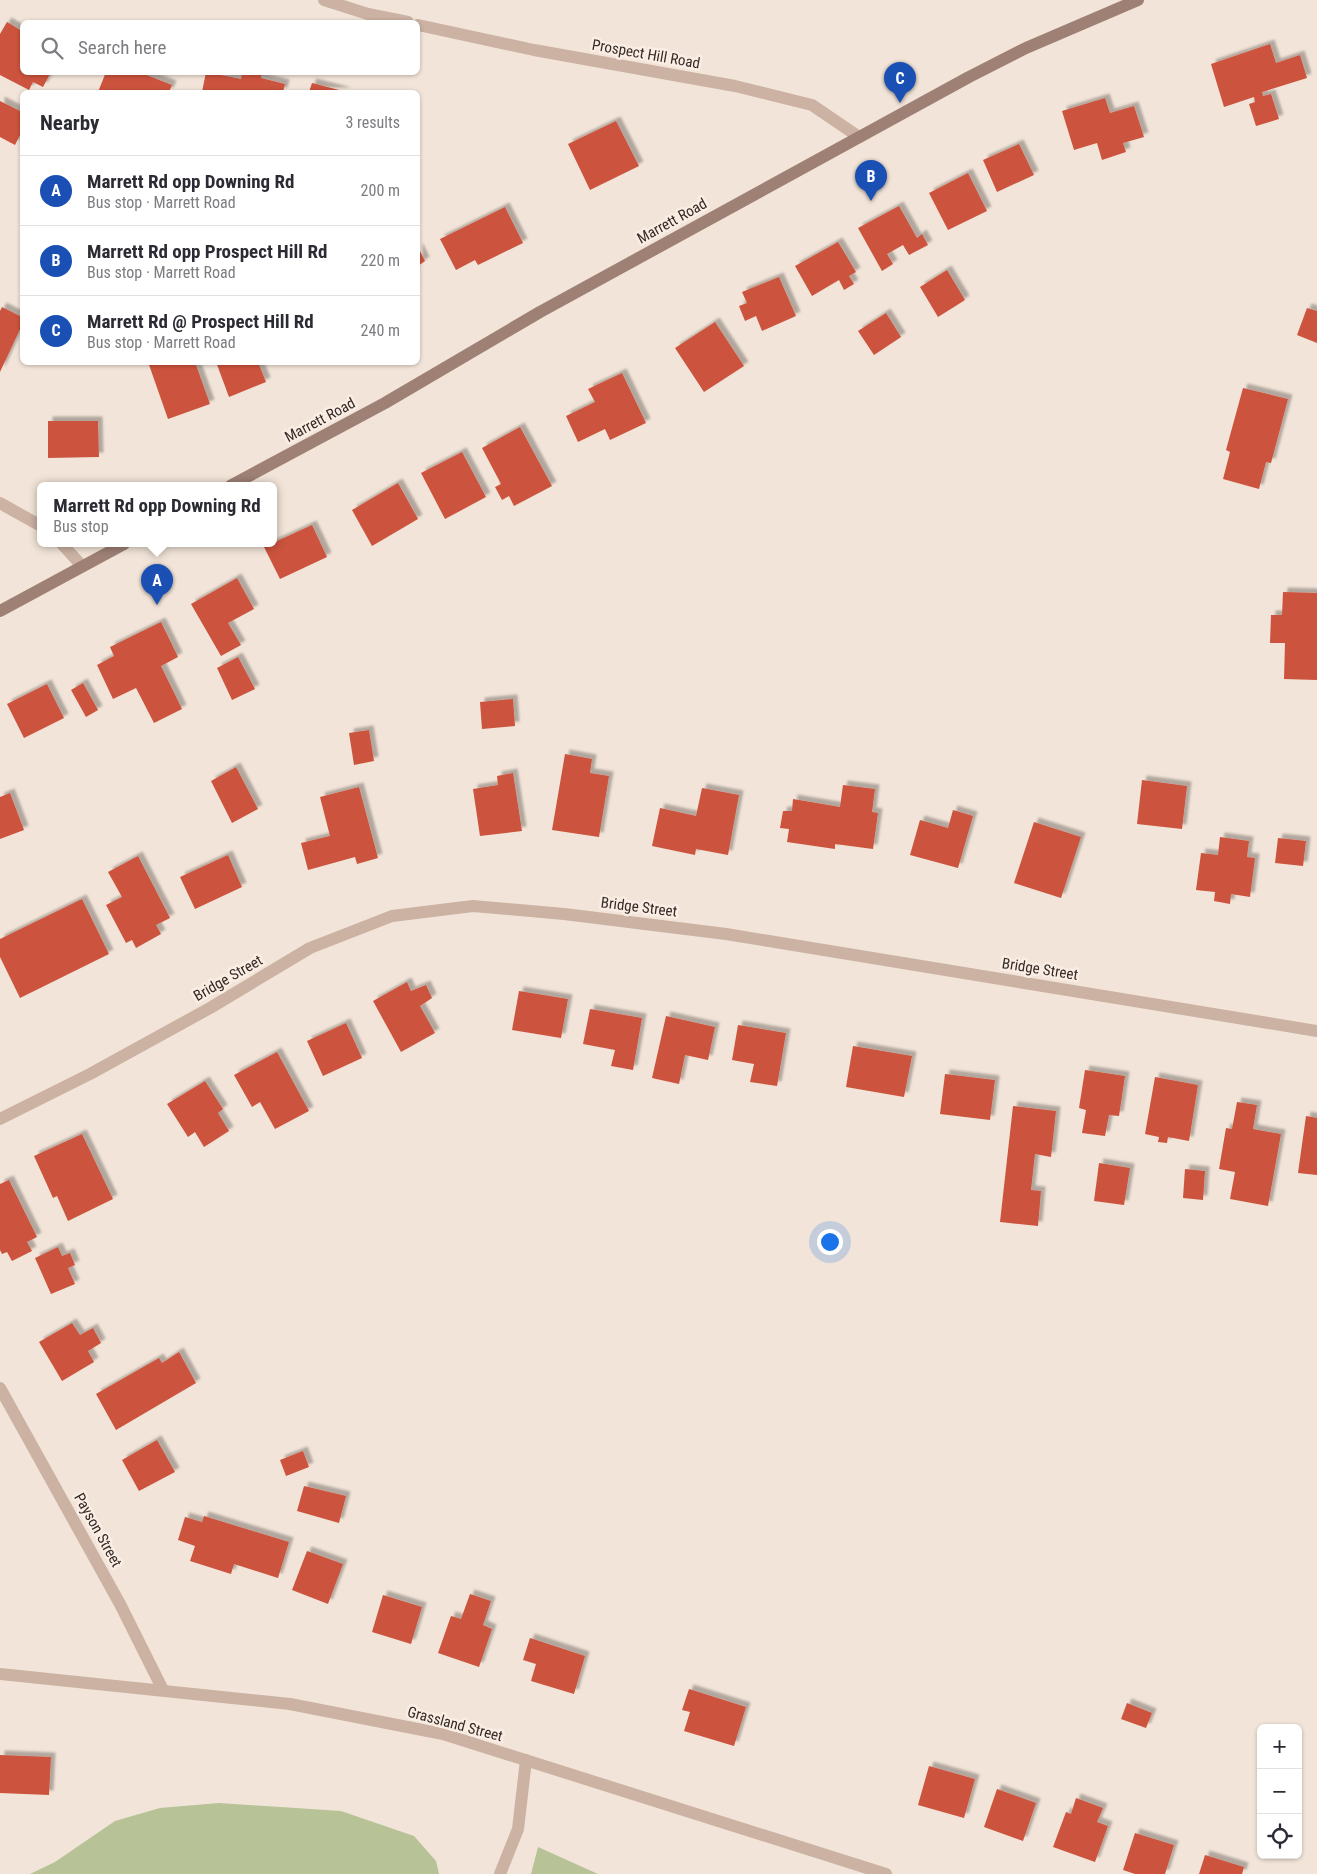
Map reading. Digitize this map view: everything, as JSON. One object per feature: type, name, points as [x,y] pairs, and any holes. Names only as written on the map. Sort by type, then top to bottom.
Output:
[{"type":"main road","name":"Marrett Road","points":[[237,482],[385,403],[540,312],[859,137],[1026,48],[1138,0]]},
{"type":"main road","points":[[0,611],[118,547]]},
{"type":"street","points":[[324,0],[368,14],[398,20]]},
{"type":"street","name":"Prospect Hill Road","points":[[420,24],[534,50],[735,86],[812,105],[859,137]]},
{"type":"street","points":[[0,503],[37,524]]},
{"type":"street","points":[[65,547],[82,566]]},
{"type":"street","name":"Bridge Street","points":[[0,1119],[90,1074],[210,1008],[310,948],[392,916],[473,906],[564,914],[726,934],[1317,1031]]},
{"type":"street","name":"Payson Street","points":[[0,1388],[120,1604],[163,1690]]},
{"type":"street","name":"Grassland Street","points":[[0,1674],[290,1704],[443,1734],[886,1874]]},
{"type":"street","points":[[500,1874],[518,1829],[526,1760]]},
{"type":"green space","points":[[219,1803],[341,1811],[414,1836],[436,1861],[439,1874],[30,1874],[55,1862],[115,1821],[160,1808]]},
{"type":"green space","points":[[538,1847],[598,1874],[531,1874]]},
{"type":"building","points":[[7,22],[20,30],[20,75],[49,75],[43,87],[33,82],[29,90],[0,75],[0,34]]},
{"type":"building","points":[[1270,44],[1276,63],[1300,55],[1307,78],[1262,92],[1263,96],[1271,94],[1279,119],[1256,126],[1249,104],[1255,102],[1254,97],[1224,107],[1211,64]]},
{"type":"building","points":[[105,75],[147,75],[172,85],[170,90],[99,90]]},
{"type":"building","points":[[205,75],[221,75],[241,79],[242,75],[262,75],[261,78],[285,84],[284,90],[202,90]]},
{"type":"building","points":[[312,83],[339,90],[310,90]]},
{"type":"building","points":[[1105,98],[1110,113],[1134,106],[1144,137],[1123,143],[1126,152],[1102,160],[1097,143],[1074,150],[1062,111]]},
{"type":"building","points":[[0,101],[20,111],[20,135],[15,145],[0,137]]},
{"type":"building","points":[[616,121],[639,166],[590,190],[568,144]]},
{"type":"building","points":[[1019,144],[1034,175],[997,192],[983,160]]},
{"type":"building","points":[[968,173],[987,211],[948,230],[929,193]]},
{"type":"building","points":[[899,206],[917,238],[922,234],[928,245],[909,255],[903,245],[887,254],[893,264],[882,271],[858,228]]},
{"type":"building","points":[[505,207],[523,243],[478,265],[475,260],[456,270],[440,239]]},
{"type":"building","points":[[838,242],[856,272],[849,276],[854,284],[844,290],[839,280],[812,296],[795,266]]},
{"type":"building","points":[[420,251],[425,261],[420,265]]},
{"type":"building","points":[[947,270],[965,300],[938,317],[920,287]]},
{"type":"building","points":[[779,277],[796,316],[762,331],[756,316],[745,321],[739,306],[747,303],[742,292]]},
{"type":"building","points":[[2,307],[20,316],[20,329],[0,372],[0,311]]},
{"type":"building","points":[[1307,308],[1317,311],[1317,343],[1297,335]]},
{"type":"building","points":[[886,313],[901,337],[874,355],[858,331]]},
{"type":"building","points":[[715,322],[744,366],[704,392],[675,348]]},
{"type":"building","points":[[149,365],[196,365],[210,404],[168,419]]},
{"type":"building","points":[[217,365],[259,365],[266,382],[229,397]]},
{"type":"building","points":[[622,373],[646,423],[610,440],[605,429],[578,442],[566,416],[595,402],[588,389]]},
{"type":"building","points":[[1243,388],[1288,399],[1271,463],[1266,462],[1259,489],[1223,479],[1230,452],[1226,450]]},
{"type":"building","points":[[48,421],[98,421],[99,457],[48,458]]},
{"type":"building","points":[[520,427],[552,486],[514,506],[509,496],[502,500],[495,487],[501,484],[482,448]]},
{"type":"building","points":[[462,452],[486,497],[445,519],[421,473]]},
{"type":"building","points":[[398,483],[418,519],[372,546],[352,510]]},
{"type":"building","points":[[312,525],[327,557],[280,579],[264,547],[277,547],[277,541]]},
{"type":"building","points":[[237,578],[254,609],[228,623],[241,645],[221,656],[191,604]]},
{"type":"building","points":[[1283,592],[1317,593],[1317,680],[1284,679],[1285,643],[1270,643],[1271,615],[1282,615]]},
{"type":"building","points":[[161,622],[178,657],[161,666],[182,709],[154,723],[136,688],[113,699],[97,665],[114,656],[110,647]]},
{"type":"building","points":[[238,657],[255,689],[232,700],[217,668]]},
{"type":"building","points":[[83,683],[98,710],[86,717],[71,690]]},
{"type":"building","points":[[47,684],[64,718],[24,738],[7,704]]},
{"type":"building","points":[[513,699],[515,726],[482,729],[480,702]]},
{"type":"building","points":[[369,730],[374,761],[354,765],[349,733]]},
{"type":"building","points":[[565,754],[592,759],[590,773],[609,776],[599,837],[552,830]]},
{"type":"building","points":[[236,767],[258,809],[232,823],[211,781]]},
{"type":"building","points":[[513,773],[522,831],[480,836],[473,789],[498,785],[497,776]]},
{"type":"building","points":[[1142,780],[1187,786],[1182,829],[1137,824]]},
{"type":"building","points":[[843,785],[875,789],[872,812],[878,813],[873,849],[835,844],[835,849],[787,842],[789,829],[780,828],[783,811],[792,811],[793,799],[840,807]]},
{"type":"building","points":[[359,787],[378,858],[357,864],[355,857],[308,870],[301,843],[330,836],[320,797]]},
{"type":"building","points":[[702,788],[739,795],[728,855],[696,849],[695,855],[652,846],[660,808],[696,816]]},
{"type":"building","points":[[10,793],[24,830],[0,839],[0,797]]},
{"type":"building","points":[[953,810],[973,816],[958,868],[910,855],[920,820],[948,828]]},
{"type":"building","points":[[1034,822],[1081,837],[1061,898],[1014,883]]},
{"type":"building","points":[[1220,837],[1249,841],[1247,857],[1255,858],[1250,897],[1231,894],[1230,904],[1214,901],[1215,892],[1196,890],[1201,853],[1218,855]]},
{"type":"building","points":[[1278,838],[1306,841],[1303,866],[1275,863]]},
{"type":"building","points":[[228,855],[242,887],[195,909],[180,877]]},
{"type":"building","points":[[138,856],[170,918],[156,925],[161,934],[136,948],[132,940],[126,943],[106,905],[122,897],[108,872]]},
{"type":"building","points":[[82,899],[109,954],[20,998],[0,957],[0,939]]},
{"type":"building","points":[[407,982],[411,991],[426,985],[432,998],[420,1006],[435,1033],[401,1052],[373,1001]]},
{"type":"building","points":[[519,991],[568,999],[561,1038],[512,1030]]},
{"type":"building","points":[[590,1009],[642,1018],[633,1070],[611,1066],[615,1050],[583,1044]]},
{"type":"building","points":[[666,1016],[715,1027],[708,1060],[685,1055],[679,1084],[652,1078]]},
{"type":"building","points":[[346,1023],[362,1058],[323,1076],[307,1041]]},
{"type":"building","points":[[738,1025],[786,1033],[777,1086],[750,1082],[754,1064],[732,1060]]},
{"type":"building","points":[[853,1046],[912,1056],[904,1097],[846,1087]]},
{"type":"building","points":[[277,1052],[309,1111],[275,1129],[260,1102],[252,1107],[234,1075]]},
{"type":"building","points":[[1085,1070],[1125,1076],[1119,1116],[1109,1115],[1105,1136],[1082,1133],[1086,1110],[1079,1108]]},
{"type":"building","points":[[945,1074],[995,1080],[990,1120],[940,1114]]},
{"type":"building","points":[[1155,1077],[1198,1085],[1189,1141],[1168,1137],[1167,1143],[1158,1142],[1159,1137],[1145,1134]]},
{"type":"building","points":[[205,1081],[223,1109],[218,1113],[229,1131],[204,1147],[195,1132],[188,1137],[167,1104]]},
{"type":"building","points":[[1237,1102],[1257,1105],[1253,1129],[1281,1134],[1268,1206],[1230,1199],[1235,1172],[1219,1169],[1226,1128],[1232,1129]]},
{"type":"building","points":[[1013,1106],[1056,1111],[1051,1157],[1035,1154],[1031,1190],[1041,1191],[1038,1226],[1000,1222]]},
{"type":"building","points":[[1306,1116],[1317,1118],[1317,1175],[1298,1173]]},
{"type":"building","points":[[82,1134],[113,1199],[68,1221],[57,1196],[53,1198],[34,1156]]},
{"type":"building","points":[[1099,1163],[1130,1168],[1124,1205],[1094,1201]]},
{"type":"building","points":[[1185,1169],[1205,1171],[1203,1200],[1183,1198]]},
{"type":"building","points":[[9,1180],[37,1237],[27,1242],[32,1251],[12,1261],[7,1252],[2,1254],[0,1250],[0,1184]]},
{"type":"building","points":[[58,1247],[62,1256],[70,1253],[75,1265],[68,1268],[75,1284],[51,1294],[35,1258]]},
{"type":"building","points":[[72,1323],[80,1335],[93,1328],[101,1343],[88,1351],[94,1362],[62,1381],[39,1342]]},
{"type":"building","points":[[179,1352],[196,1383],[116,1430],[96,1394],[159,1358],[162,1363]]},
{"type":"building","points":[[157,1440],[175,1472],[139,1491],[122,1460]]},
{"type":"building","points":[[303,1451],[309,1467],[286,1476],[280,1460]]},
{"type":"building","points":[[304,1486],[346,1496],[339,1523],[297,1511]]},
{"type":"building","points":[[204,1516],[289,1542],[278,1578],[234,1564],[231,1574],[190,1561],[195,1546],[178,1540],[185,1517],[202,1522]]},
{"type":"building","points":[[307,1551],[343,1564],[328,1604],[292,1590]]},
{"type":"building","points":[[470,1594],[491,1601],[483,1625],[492,1629],[479,1667],[438,1653],[451,1616],[461,1619]]},
{"type":"building","points":[[383,1595],[422,1607],[411,1644],[372,1632]]},
{"type":"building","points":[[530,1638],[585,1656],[574,1694],[531,1681],[536,1664],[523,1660]]},
{"type":"building","points":[[689,1689],[746,1707],[734,1746],[684,1731],[690,1712],[682,1710]]},
{"type":"building","points":[[1127,1703],[1152,1713],[1146,1728],[1121,1719]]},
{"type":"building","points":[[0,1755],[51,1757],[49,1795],[0,1793]]},
{"type":"building","points":[[929,1766],[975,1779],[964,1818],[918,1805]]},
{"type":"building","points":[[997,1789],[1036,1803],[1023,1841],[984,1827]]},
{"type":"building","points":[[1076,1798],[1103,1808],[1097,1822],[1108,1826],[1095,1862],[1053,1847],[1066,1812],[1071,1814]]},
{"type":"building","points":[[1135,1833],[1174,1845],[1165,1874],[1135,1874],[1123,1870]]},
{"type":"building","points":[[1205,1855],[1244,1867],[1242,1874],[1199,1874]]},
{"type":"place","name":"Marrett Rd @ Prospect Hill Rd","points":[[900,103]]},
{"type":"place","name":"Marrett Rd opp Prospect Hill Rd","points":[[871,201]]},
{"type":"place","name":"Marrett Rd opp Downing Rd","points":[[157,605]]}]
